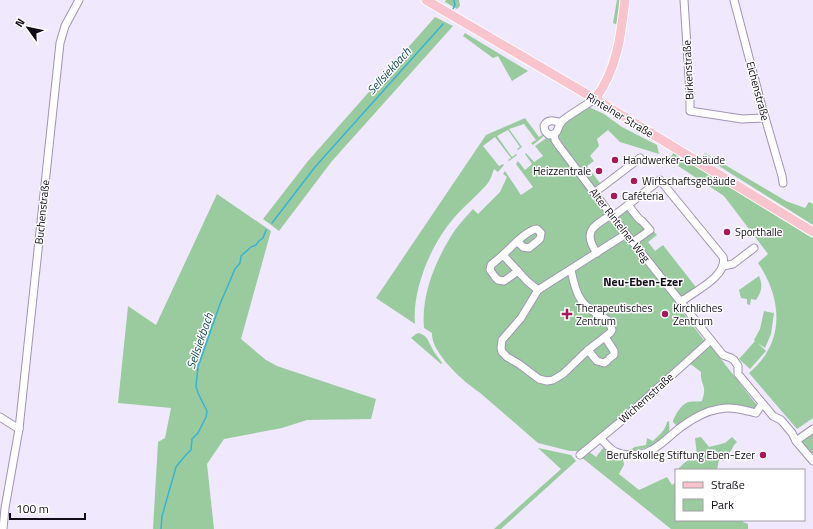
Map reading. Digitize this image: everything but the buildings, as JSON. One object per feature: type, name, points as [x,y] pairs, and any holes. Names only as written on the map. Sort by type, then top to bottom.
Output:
[{"type":"main road","name":"Rintelner Straße","points":[[426,0],[595,99],[813,232]]},
{"type":"main road","points":[[595,99],[603,88],[614,61],[619,43],[625,0]]},
{"type":"street","name":"Buchenstraße","points":[[3,529],[5,508],[19,429],[60,43],[65,26],[79,0]]},
{"type":"street","name":"Birkenstraße","points":[[684,0],[690,111],[742,119],[765,118]]},
{"type":"street","name":"Eichenstraße","points":[[734,0],[783,183]]},
{"type":"street","points":[[561,122],[548,122],[544,126],[545,131],[549,135],[554,134],[558,131],[561,122],[595,99]]},
{"type":"street","name":"Alter Rintelner Weg","points":[[554,134],[555,140],[626,234],[723,355],[734,360],[738,366],[738,374],[773,416],[781,420],[813,461]]},
{"type":"street","points":[[594,193],[640,158]]},
{"type":"street","points":[[597,253],[591,242],[591,233],[597,223],[612,216],[660,180],[723,257],[724,266],[719,274],[685,299],[680,300]]},
{"type":"street","points":[[628,205],[650,230],[633,242]]},
{"type":"street","points":[[571,270],[575,289],[583,303],[588,309],[609,322],[612,330],[559,377],[547,381],[539,379],[502,352],[502,340],[521,318],[538,290],[626,234]]},
{"type":"street","points":[[518,242],[491,265],[490,270],[498,280],[504,281],[518,272]]},
{"type":"street","points":[[724,266],[732,264],[754,248]]},
{"type":"street","points":[[503,255],[518,272],[538,290]]},
{"type":"street","points":[[588,350],[600,362],[604,363],[608,360],[614,355],[614,350],[605,337]]},
{"type":"street","name":"Wichernstraße","points":[[580,455],[601,439],[711,340]]},
{"type":"street","points":[[601,439],[610,449],[616,452],[625,454],[642,454],[654,449],[682,427],[710,411],[720,408],[730,408],[756,413],[762,404]]},
{"type":"street","points":[[0,418],[19,429]]},
{"type":"street","points":[[796,441],[813,429]]},
{"type":"green space","points":[[446,0],[459,0],[460,6],[457,9],[445,2]]},
{"type":"green space","points":[[617,0],[622,0],[618,25],[613,23]]},
{"type":"green space","points":[[435,17],[453,26],[332,161],[279,231],[263,219],[308,161]]},
{"type":"green space","points":[[465,33],[528,71],[512,81],[498,56],[493,58],[463,36]]},
{"type":"green space","points":[[589,107],[604,114],[622,127],[657,145],[659,154],[620,142],[608,130],[597,139],[599,146],[590,156],[594,161],[587,166],[600,183],[599,193],[617,215],[631,206],[657,235],[648,242],[655,251],[663,245],[699,291],[678,306],[706,343],[591,446],[580,451],[570,451],[538,443],[457,374],[442,358],[433,341],[432,333],[424,328],[424,315],[427,290],[431,277],[448,241],[457,227],[473,209],[478,214],[500,192],[507,177],[503,174],[505,171],[521,195],[533,187],[516,164],[518,161],[525,170],[532,164],[525,154],[526,153],[534,162],[543,156],[535,146],[548,137],[552,139],[562,125]]},
{"type":"green space","points":[[525,118],[539,137],[544,134],[545,135],[533,145],[531,143],[536,140],[524,124],[509,129],[522,147],[518,150],[517,149],[520,147],[508,130],[497,136],[512,157],[516,154],[517,155],[509,161],[508,160],[511,158],[495,137],[483,146],[499,166],[504,165],[498,172],[494,169],[488,183],[453,219],[437,241],[420,282],[415,311],[415,324],[376,298],[486,135]]},
{"type":"green space","points":[[676,148],[813,235],[813,418],[797,429],[749,373],[761,361],[769,348],[774,335],[776,306],[766,277],[758,263],[768,254],[724,196],[669,160]]},
{"type":"green space","points":[[705,153],[786,201],[805,208],[809,202],[813,204],[813,225],[703,156]]},
{"type":"green space","points":[[217,194],[271,231],[241,339],[266,360],[277,366],[376,399],[371,419],[307,420],[282,428],[224,439],[207,464],[214,529],[153,529],[158,442],[165,438],[171,408],[118,403],[128,306],[156,325]]},
{"type":"green space","points":[[759,276],[761,282],[760,294],[756,300],[751,299],[750,305],[747,304],[747,299],[741,298],[739,290]]},
{"type":"green space","points":[[764,311],[774,313],[771,334],[765,348],[758,343],[766,351],[750,369],[739,359],[755,341],[754,340],[760,329]]},
{"type":"green space","points":[[419,333],[427,339],[442,363],[441,364],[411,338]]},
{"type":"green space","points":[[710,345],[756,404],[756,407],[753,410],[724,407],[719,404],[717,407],[694,414],[677,426],[673,422],[681,407],[689,402],[702,401],[704,395],[701,372],[688,362]]},
{"type":"green space","points":[[669,421],[669,431],[666,436],[656,444],[643,449],[625,452],[635,447],[646,445],[647,438],[653,441],[662,433],[667,422]]},
{"type":"green space","points":[[813,433],[813,456],[801,442]]},
{"type":"green space","points":[[701,437],[709,447],[725,443],[732,437],[737,442],[731,451],[719,460],[717,469],[678,469],[684,463],[697,455],[695,438]]},
{"type":"green space","points":[[538,448],[571,455],[576,461],[501,529],[494,529],[561,469]]},
{"type":"green space","points":[[603,448],[615,455],[623,457],[624,465],[619,474],[639,490],[667,477],[672,485],[675,483],[675,521],[743,521],[748,524],[748,529],[671,529],[581,457],[588,451],[596,457]]},
{"type":"waterway","name":"Sellsiekbach","points":[[453,9],[455,5],[454,0]]},
{"type":"waterway","name":"Sellsiekbach","points":[[272,223],[315,167],[443,24]]},
{"type":"waterway","name":"Sellsiekbach","points":[[161,529],[162,516],[176,467],[191,450],[192,439],[198,433],[206,417],[207,411],[196,386],[198,367],[220,304],[235,269],[240,263],[241,256],[263,238],[266,230]]},
{"type":"place","name":"Handwerker-Gebäude","points":[[615,160]]},
{"type":"place","name":"Heizzentrale","points":[[599,171]]},
{"type":"place","name":"Wirtschaftsgebäude","points":[[634,181]]},
{"type":"place","name":"Caféteria","points":[[614,196]]},
{"type":"place","name":"Sporthalle","points":[[727,232]]},
{"type":"place","name":"Therapeutisches Zentrum","points":[[567,314]]},
{"type":"place","name":"Kirchliches Zentrum","points":[[665,314]]},
{"type":"place","name":"Berufskolleg Stiftung Eben-Ezer","points":[[763,455]]},
{"type":"district","name":"Neu-Eben-Ezer","points":[[643,282]]}]
